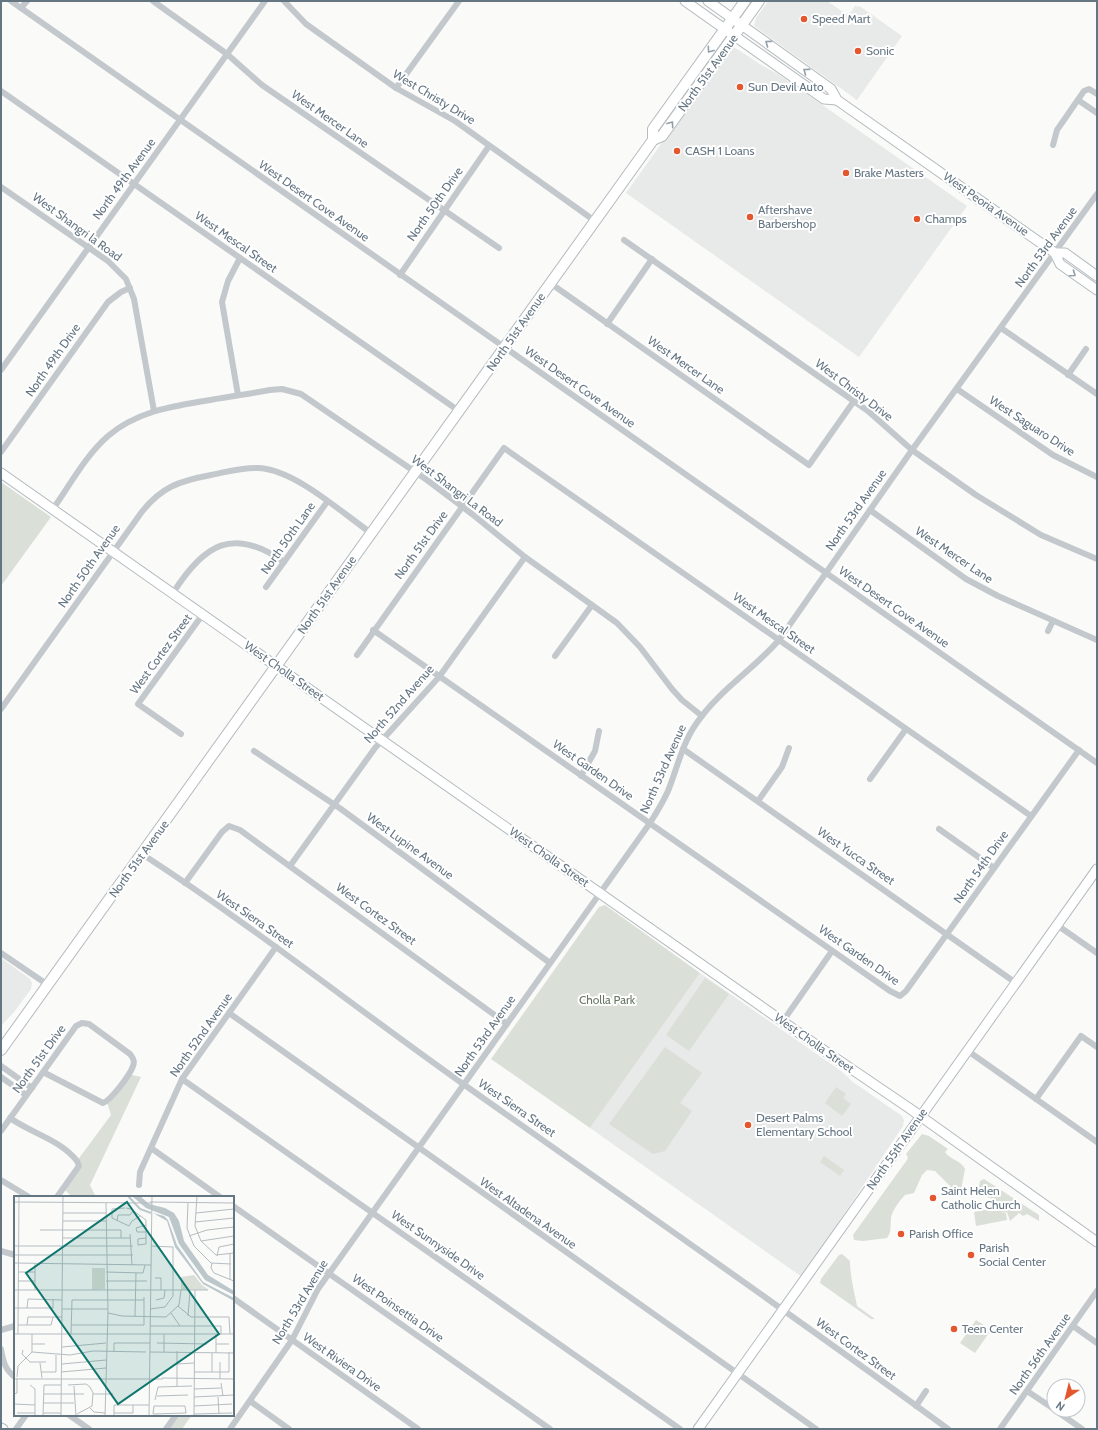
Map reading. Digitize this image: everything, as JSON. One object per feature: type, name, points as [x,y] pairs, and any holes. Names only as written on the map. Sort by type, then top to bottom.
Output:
[{"type":"main road","name":"North 51st Avenue","points":[[653,140],[652,129],[745,1]]},
{"type":"main road","name":"North 51st Avenue","points":[[1,1050],[653,140],[662,136],[759,1]]},
{"type":"street","name":"West Desert Cove Avenue","points":[[11,1],[1097,763]]},
{"type":"street","points":[[21,8],[26,1]]},
{"type":"street","name":"West Mercer Lane","points":[[153,1],[227,54],[262,85],[357,152],[445,209],[499,248]]},
{"type":"street","name":"North 49th Avenue","points":[[1,370],[265,1]]},
{"type":"street","name":"West Christy Drive","points":[[284,1],[306,24],[396,88],[455,121],[596,220]]},
{"type":"street","points":[[396,88],[458,1]]},
{"type":"street","name":"West Peoria Avenue","points":[[685,1],[824,99],[837,100]]},
{"type":"street","name":"West Peoria Avenue","points":[[708,1],[832,89],[837,100],[1055,253],[1060,264],[1097,290]]},
{"type":"street","points":[[1053,145],[1057,130],[1084,91],[1089,89],[1097,94]]},
{"type":"street","name":"West Mescal Street","points":[[1,91],[459,411]]},
{"type":"street","points":[[1078,100],[1095,112],[1097,104]]},
{"type":"street","name":"North 50th Drive","points":[[400,275],[489,146]]},
{"type":"street","name":"West Shangri la Road","points":[[1,187],[89,248],[118,270],[126,279],[130,288],[154,411]]},
{"type":"street","name":"North 53rd Avenue","points":[[230,1429],[292,1340],[316,1294],[650,823],[668,791],[682,749],[695,724],[718,697],[764,658],[779,640],[825,572],[1097,194]]},
{"type":"street","name":"West Christy Drive","points":[[624,240],[854,401],[912,450],[1007,516],[1041,535],[1097,559]]},
{"type":"street","name":"West Peoria Avenue","points":[[1055,253],[1065,253],[1097,276]]},
{"type":"street","points":[[238,395],[222,302],[228,281],[240,258]]},
{"type":"street","points":[[607,324],[652,259]]},
{"type":"street","name":"West Mercer Lane","points":[[550,283],[809,465],[854,401]]},
{"type":"street","name":"North 49th Drive","points":[[1,452],[108,302],[121,292],[130,288]]},
{"type":"street","points":[[1001,328],[1097,394]]},
{"type":"street","points":[[1068,375],[1086,349]]},
{"type":"street","name":"West Shangri La Road","points":[[53,508],[94,451],[107,437],[131,420],[154,411],[238,395],[282,389],[301,394],[415,472],[525,557],[617,623],[640,647],[672,689],[702,716]]},
{"type":"street","name":"West Saguaro Drive","points":[[957,389],[1053,455],[1097,477]]},
{"type":"street","name":"West Mescal Street","points":[[504,448],[1031,816]]},
{"type":"street","name":"North 51st Drive","points":[[357,655],[373,630],[504,448]]},
{"type":"street","name":"North 50th Avenue","points":[[1,709],[150,502],[160,492],[182,480],[245,469],[272,470],[289,476],[327,502]]},
{"type":"street","name":"West Cholla Street","points":[[1,473],[920,1116],[1097,1242]]},
{"type":"street","points":[[327,502],[371,533]]},
{"type":"street","name":"North 50th Lane","points":[[266,587],[327,502]]},
{"type":"street","name":"West Mercer Lane","points":[[870,510],[966,578],[998,596],[1097,640]]},
{"type":"street","points":[[173,593],[197,559],[208,550],[218,546],[236,544],[257,547],[284,562]]},
{"type":"street","name":"North 52nd Avenue","points":[[290,866],[382,740],[439,677],[525,557]]},
{"type":"street","points":[[555,656],[592,605]]},
{"type":"street","name":"West Cortez Street","points":[[180,734],[138,704],[203,614]]},
{"type":"street","points":[[1048,631],[1053,620]]},
{"type":"street","name":"West Garden Drive","points":[[373,630],[832,951],[890,991],[900,996]]},
{"type":"street","points":[[870,779],[906,729]]},
{"type":"street","points":[[581,776],[595,751],[599,731]]},
{"type":"street","points":[[758,801],[782,767],[789,748]]},
{"type":"street","name":"West Yucca Street","points":[[682,749],[1016,983]]},
{"type":"street","name":"North 54th Drive","points":[[900,996],[906,991],[1078,750]]},
{"type":"street","name":"West Lupine Avenue","points":[[254,751],[334,805],[550,963]]},
{"type":"street","name":"West Cortez Street","points":[[185,883],[222,832],[229,826],[240,830],[507,1024]]},
{"type":"street","points":[[939,829],[994,868]]},
{"type":"street","name":"West Sierra Street","points":[[142,854],[276,947],[464,1085],[783,1309]]},
{"type":"street","name":"North 55th Avenue","points":[[698,1429],[1097,869]]},
{"type":"street","points":[[1057,925],[1097,953]]},
{"type":"street","name":"North 52nd Avenue","points":[[139,1185],[140,1172],[182,1079],[276,947]]},
{"type":"street","points":[[783,1021],[832,951]]},
{"type":"street","points":[[1,953],[48,985]]},
{"type":"street","name":"West Altadena Avenue","points":[[229,1013],[418,1149],[816,1429]]},
{"type":"street","name":"North 51st Drive","points":[[1,1130],[76,1026],[82,1023],[89,1024],[130,1054],[134,1060],[134,1065],[120,1086],[107,1102],[103,1103],[44,1072]]},
{"type":"street","points":[[1036,1099],[1081,1036],[1097,1047]]},
{"type":"street","points":[[968,1051],[1097,1142]]},
{"type":"street","points":[[1,1066],[32,1088]]},
{"type":"street","points":[[1,1077],[26,1095]]},
{"type":"street","name":"West Sunnyside Drive","points":[[182,1079],[680,1429]]},
{"type":"street","points":[[10,1118],[24,1128],[50,1140],[75,1158],[79,1166],[57,1196]]},
{"type":"street","points":[[151,1148],[219,1196]]},
{"type":"street","points":[[1,1180],[27,1196]]},
{"type":"street","name":"West Poinsettia Drive","points":[[234,1207],[550,1429]]},
{"type":"street","points":[[1,1251],[14,1255]]},
{"type":"street","name":"North 56th Avenue","points":[[1000,1429],[1097,1291]]},
{"type":"street","name":"West Riviera Drive","points":[[234,1299],[418,1429]]},
{"type":"street","name":"West Cortez Street","points":[[783,1309],[948,1429]]},
{"type":"street","points":[[1,1330],[14,1326]]},
{"type":"street","points":[[1073,1326],[1097,1342]]},
{"type":"street","points":[[1,1349],[4,1365],[14,1376]]},
{"type":"street","points":[[1027,1391],[1046,1404]]},
{"type":"street","points":[[916,1406],[926,1392]]},
{"type":"street","points":[[250,1401],[289,1429]]},
{"type":"street","points":[[16,1429],[25,1416]]},
{"type":"street","points":[[70,1416],[89,1429]]},
{"type":"street","points":[[166,1429],[175,1416]]},
{"type":"street","points":[[1066,1418],[1082,1429]]},
{"type":"shaded area","points":[[768,1],[827,1],[846,14],[851,12],[855,6],[861,7],[902,36],[857,100],[754,26],[756,18]]},
{"type":"shaded area","points":[[734,47],[778,74],[967,206],[859,357],[626,193],[726,53],[730,48]]},
{"type":"shaded area","points":[[1,958],[30,979],[32,983],[31,989],[14,1012],[1,1026]]},
{"type":"shaded area","name":"Desert Palms Elementary School","points":[[700,973],[841,1071],[853,1082],[902,1116],[904,1120],[903,1126],[802,1277],[590,1128]]},
{"type":"green space","points":[[1,482],[51,517],[1,586]]},
{"type":"green space","name":"Cholla Park","points":[[605,905],[700,973],[590,1128],[491,1059],[599,907]]},
{"type":"green space","points":[[705,978],[729,994],[689,1051],[666,1035]]},
{"type":"green space","points":[[665,1047],[702,1073],[680,1103],[692,1111],[665,1151],[653,1154],[609,1124]]},
{"type":"green space","points":[[128,1074],[141,1077],[90,1185],[96,1196],[71,1196],[64,1189],[75,1173],[77,1161],[111,1115],[107,1102]]},
{"type":"green space","points":[[836,1087],[846,1094],[843,1098],[851,1104],[842,1116],[825,1103]]},
{"type":"green space","points":[[922,1134],[929,1136],[948,1149],[945,1152],[947,1155],[963,1166],[965,1169],[961,1190],[954,1190],[935,1171],[927,1170],[922,1175],[914,1193],[905,1195],[899,1201],[891,1217],[890,1232],[887,1238],[863,1241],[854,1240],[853,1235],[907,1160],[908,1157],[906,1154]]},
{"type":"green space","points":[[824,1156],[844,1170],[840,1176],[820,1162]]},
{"type":"green space","points":[[984,1179],[1039,1215],[1039,1221],[1027,1214],[1023,1216],[1019,1213],[1010,1221],[1007,1212],[1001,1213],[1006,1213],[1007,1220],[976,1226],[974,1212],[1000,1207],[996,1201],[978,1192],[980,1181]]},
{"type":"green space","points":[[842,1254],[850,1261],[851,1278],[857,1306],[875,1319],[871,1319],[820,1283],[821,1279],[839,1255]]},
{"type":"green space","points":[[976,1320],[991,1330],[975,1353],[960,1343]]},
{"type":"green space","points":[[175,1416],[191,1416],[182,1429],[166,1429]]},
{"type":"place","name":"Speed Mart","points":[[804,19]]},
{"type":"place","name":"Sonic","points":[[858,51]]},
{"type":"place","name":"Sun Devil Auto","points":[[740,87]]},
{"type":"place","name":"CASH 1 Loans","points":[[677,151]]},
{"type":"place","name":"Brake Masters","points":[[846,173]]},
{"type":"place","name":"Aftershave Barbershop","points":[[750,217]]},
{"type":"place","name":"Champs","points":[[917,219]]},
{"type":"place","name":"Desert Palms Elementary School","points":[[748,1125]]},
{"type":"place","name":"Saint Helen Catholic Church","points":[[933,1198]]},
{"type":"place","name":"Parish Office","points":[[901,1234]]},
{"type":"place","name":"Parish Social Center","points":[[971,1255]]},
{"type":"place","name":"Teen Center","points":[[954,1329]]}]
